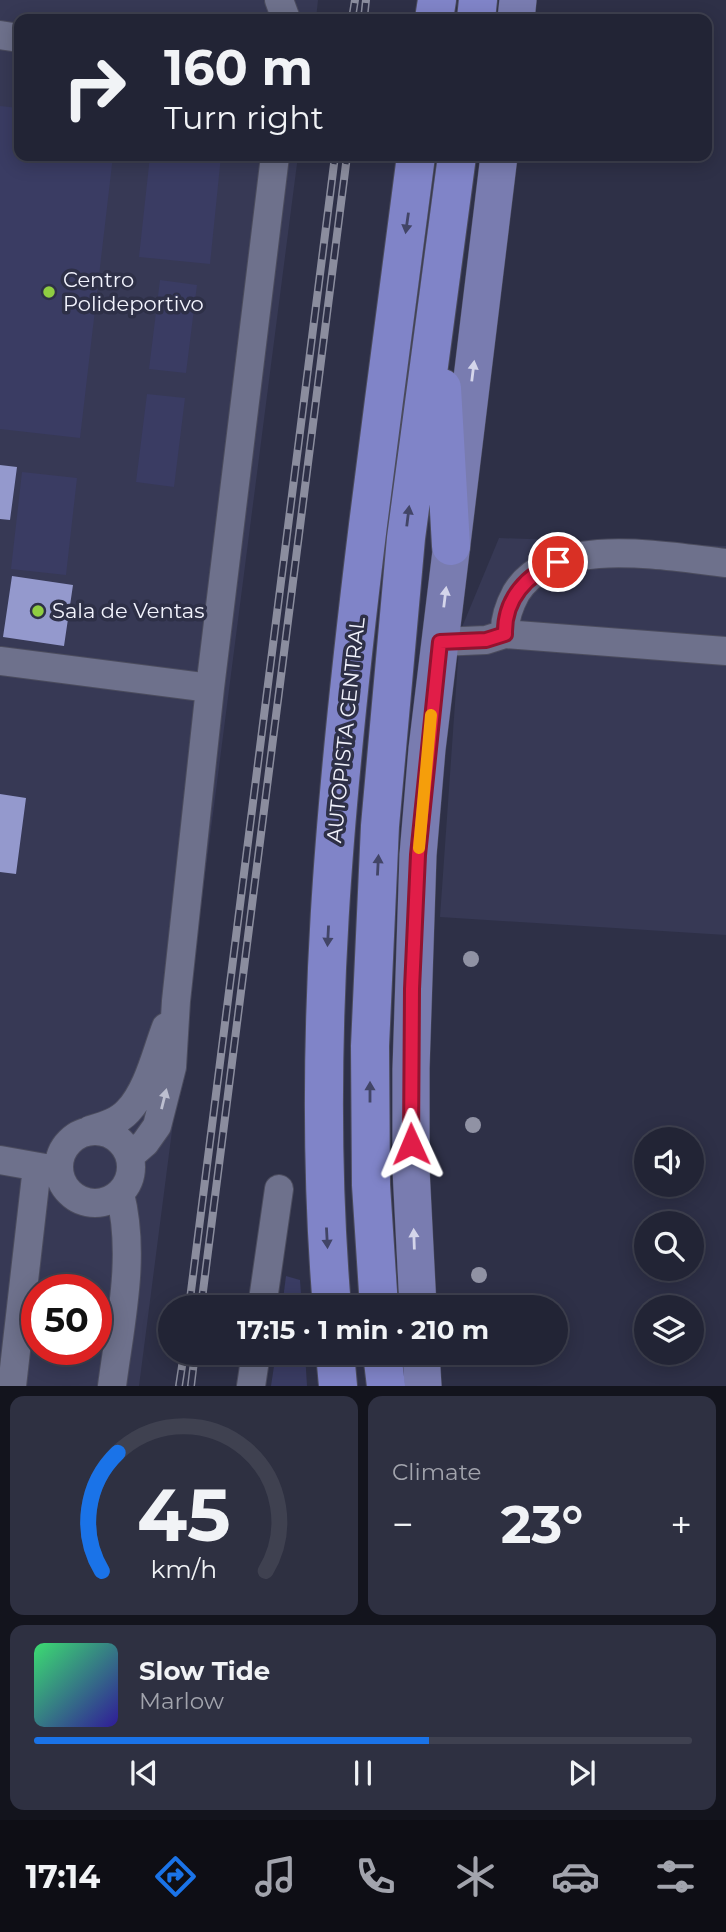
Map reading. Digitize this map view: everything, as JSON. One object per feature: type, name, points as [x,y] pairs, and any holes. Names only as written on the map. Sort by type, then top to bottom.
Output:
[{"type":"highway","name":"AUTOPISTA CENTRAL","points":[[330,1295],[324,1169],[325,985],[330,894],[348,685],[415,161]]},
{"type":"highway","name":"AUTOPISTA CENTRAL","points":[[378,1295],[372,1185],[370,1046],[380,826],[406,538],[456,161]]},
{"type":"highway","points":[[440,284],[440,355],[451,546]]},
{"type":"highway","points":[[336,1365],[338,1386]]},
{"type":"highway","points":[[383,1365],[386,1386]]},
{"type":"main road","points":[[417,1295],[411,1170],[413,962],[418,855],[451,546],[498,161]]},
{"type":"main road","points":[[422,1365],[424,1386]]},
{"type":"street","points":[[131,1156],[157,1126],[172,1067],[176,1001],[210,688],[274,161]]},
{"type":"street","points":[[505,634],[504,622],[523,583],[545,567],[558,562],[596,554],[620,553],[726,563]]},
{"type":"street","points":[[440,642],[486,640],[505,634],[726,651]]},
{"type":"street","points":[[0,661],[210,688]]},
{"type":"street","points":[[12,1386],[48,1169],[60,1157],[64,1147],[80,1133],[111,1123],[128,1111],[142,1090],[176,1001]]},
{"type":"street","points":[[0,1160],[48,1169],[81,1200],[101,1202],[120,1194],[131,1176],[131,1156],[126,1146],[110,1133],[90,1130]]},
{"type":"street","points":[[264,1295],[279,1189]]},
{"type":"street","points":[[113,1386],[127,1266],[125,1213],[120,1194]]},
{"type":"street","points":[[251,1386],[254,1365]]},
{"type":"shaded area","points":[[0,0],[318,0],[317,14],[14,14],[14,161],[297,161],[139,1386],[0,1386]]},
{"type":"shaded area","name":"Centro Polideportivo","points":[[0,106],[14,107],[14,161],[112,161],[80,438],[0,429]]},
{"type":"shaded area","points":[[149,161],[220,161],[210,264],[139,257]]},
{"type":"shaded area","points":[[160,280],[197,285],[186,373],[149,369]]},
{"type":"shaded area","points":[[147,394],[185,398],[174,487],[136,482]]},
{"type":"shaded area","points":[[22,472],[77,478],[66,575],[11,569]]},
{"type":"shaded area","points":[[499,538],[726,546],[726,935],[440,917],[460,632]]},
{"type":"shaded area","points":[[286,1276],[300,1280],[301,1295],[284,1295]]},
{"type":"shaded area","points":[[274,1365],[306,1365],[307,1386],[271,1386]]},
{"type":"building","points":[[0,465],[17,467],[10,520],[0,519]]},
{"type":"building","name":"Sala de Ventas","points":[[12,576],[73,585],[64,646],[3,637]]},
{"type":"building","points":[[0,794],[26,798],[16,874],[0,872]]},
{"type":"railway","points":[[353,14],[355,0]]},
{"type":"railway","points":[[365,14],[366,0]]},
{"type":"railway","points":[[191,1295],[334,161]]},
{"type":"railway","points":[[203,1295],[346,161]]},
{"type":"railway","points":[[179,1386],[182,1365]]},
{"type":"railway","points":[[191,1386],[194,1365]]},
{"type":"slow traffic","points":[[419,848],[431,715]]},
{"type":"place","name":"Centro Polideportivo","points":[[49,292]]},
{"type":"place","name":"Sala de Ventas","points":[[38,611]]},
{"type":"route","points":[[411,1144],[412,989],[418,855],[440,642],[496,639],[505,634],[504,622],[523,583],[545,567],[558,562]]}]
